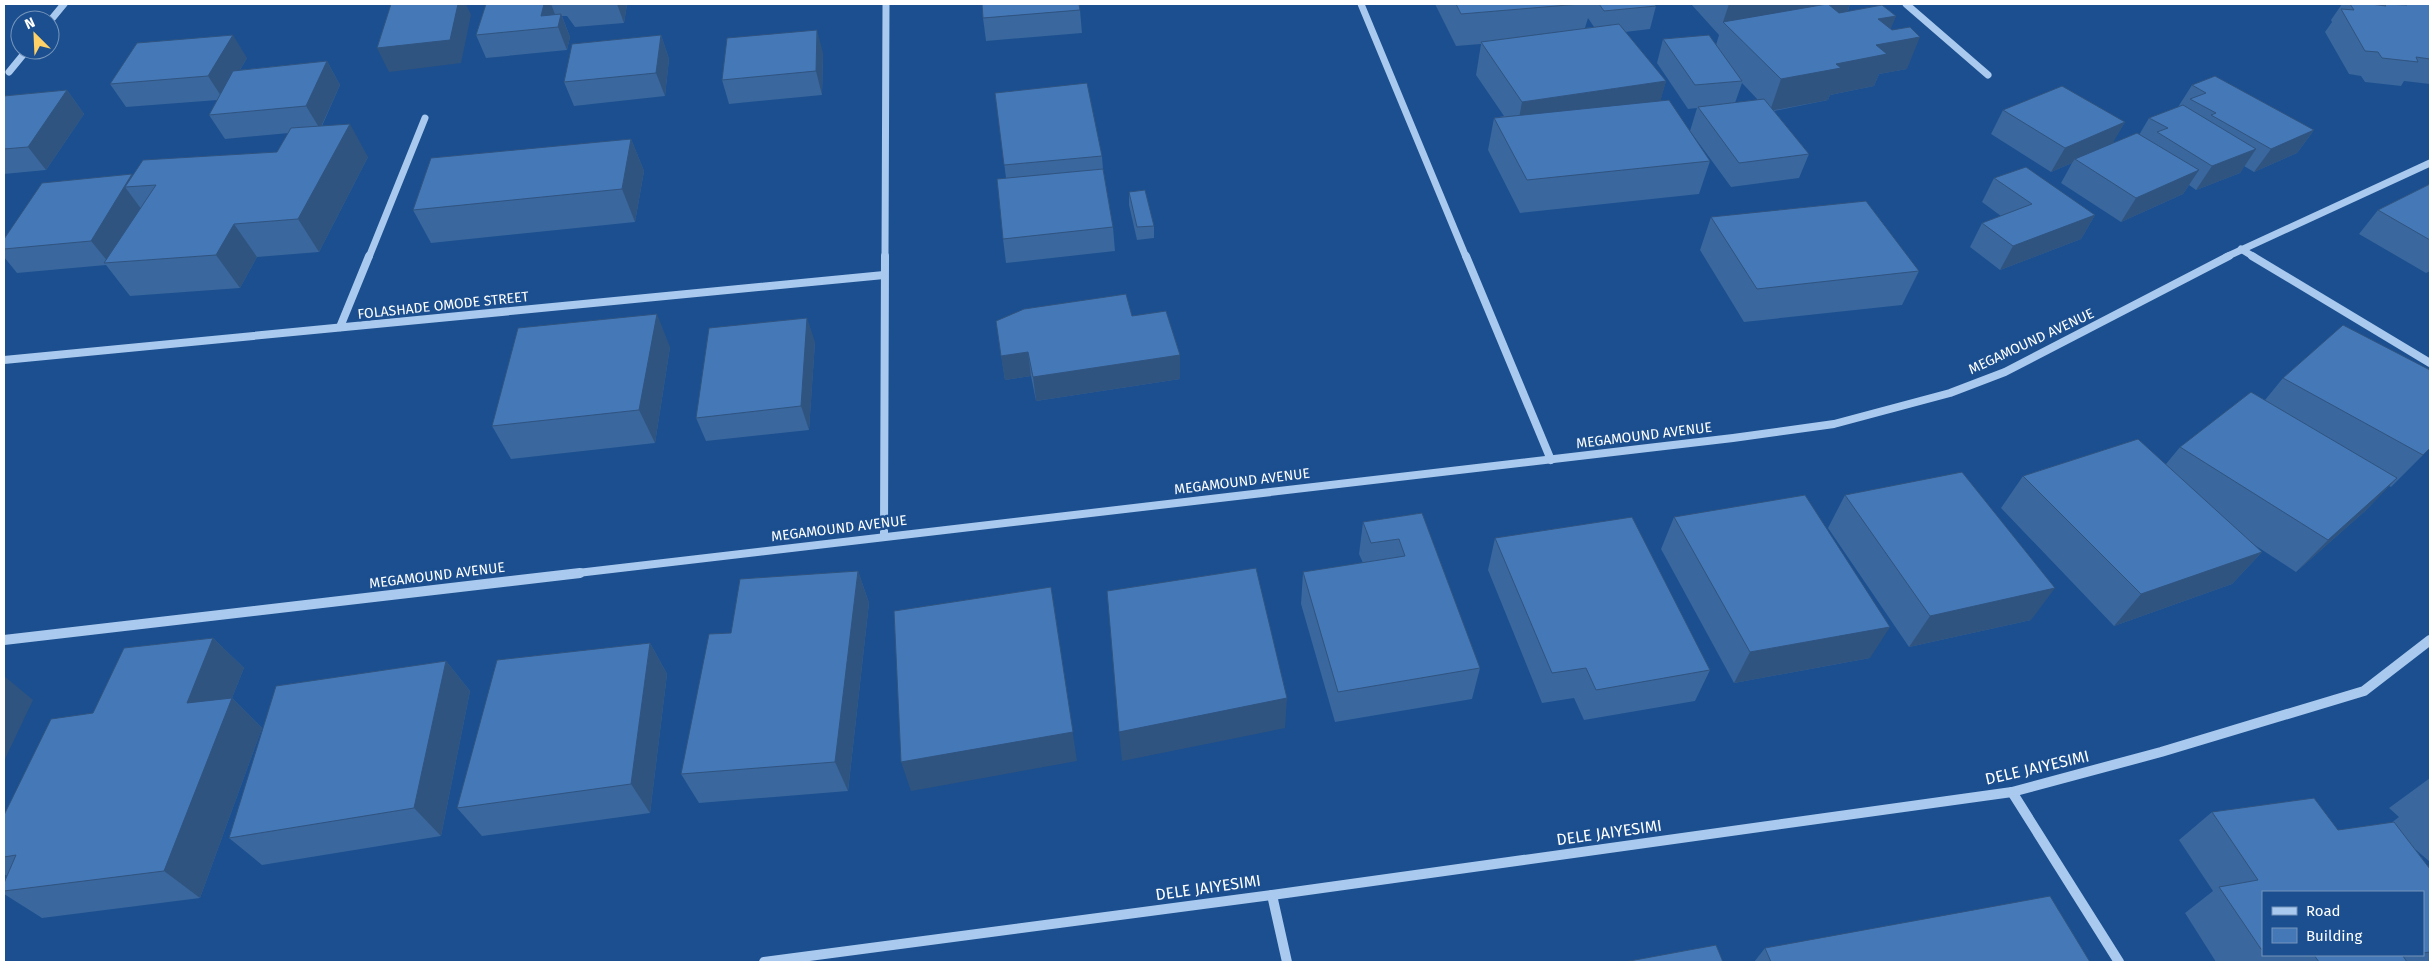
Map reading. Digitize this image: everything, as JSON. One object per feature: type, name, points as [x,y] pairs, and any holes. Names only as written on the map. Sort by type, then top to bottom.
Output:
[{"type":"street","points":[[884,536],[886,4]]},
{"type":"street","points":[[1361,4],[1551,460]]},
{"type":"street","points":[[1906,4],[1988,75]]},
{"type":"street","points":[[9,72],[19,60]]},
{"type":"street","points":[[340,327],[425,118]]},
{"type":"street","name":"MEGAMOUND AVENUE","points":[[4,640],[884,536],[1551,460],[1834,424],[1950,393],[2014,367],[2136,306],[2241,248],[2430,163]]},
{"type":"street","points":[[2241,248],[2430,363]]},
{"type":"street","name":"FOLASHADE OMODE STREET","points":[[4,360],[884,275]]},
{"type":"street","name":"DELE JAIYESIMI","points":[[764,962],[1272,895],[2012,792],[2161,752],[2364,691],[2430,640]]},
{"type":"street","points":[[2012,792],[2119,962]]},
{"type":"street","points":[[1272,895],[1287,962]]},
{"type":"building","points":[[391,4],[458,4],[450,40],[377,48]]},
{"type":"building","points":[[486,4],[544,4],[541,16],[561,14],[558,27],[476,35]]},
{"type":"building","points":[[982,4],[1079,4],[1080,10],[983,18]]},
{"type":"building","points":[[1456,4],[1580,4],[1461,14]]},
{"type":"building","points":[[1599,4],[1654,4],[1656,6],[1604,11]]},
{"type":"building","points":[[1828,4],[1839,13],[1882,5],[1896,16],[1878,19],[1892,30],[1910,27],[1920,37],[1876,45],[1887,54],[1836,64],[1841,68],[1781,79],[1723,22]]},
{"type":"building","points":[[2350,4],[2386,6],[2384,4],[2430,4],[2430,59],[2416,57],[2418,62],[2382,58],[2378,52],[2365,51],[2341,9],[2354,10]]},
{"type":"building","points":[[1619,24],[1666,81],[1522,102],[1481,42]]},
{"type":"building","points":[[817,30],[816,71],[722,80],[727,38]]},
{"type":"building","points":[[233,35],[208,76],[110,84],[137,43]]},
{"type":"building","points":[[661,35],[656,73],[564,82],[572,44]]},
{"type":"building","points":[[1709,35],[1742,81],[1695,85],[1663,39]]},
{"type":"building","points":[[327,61],[306,106],[209,115],[233,71]]},
{"type":"building","points":[[2215,76],[2314,130],[2271,149],[2211,115],[2216,113],[2190,99],[2206,93],[2192,85]]},
{"type":"building","points":[[1087,83],[1102,156],[1004,165],[995,93]]},
{"type":"building","points":[[2062,86],[2125,122],[2065,148],[2003,110]]},
{"type":"building","points":[[67,90],[28,147],[4,149],[4,96]]},
{"type":"building","points":[[1764,99],[1809,154],[1739,163],[1698,107]]},
{"type":"building","points":[[1669,100],[1710,161],[1527,180],[1494,118]]},
{"type":"building","points":[[2183,105],[2256,149],[2212,166],[2157,132],[2168,128],[2149,118]]},
{"type":"building","points":[[350,124],[298,219],[234,224],[216,255],[104,263],[156,185],[125,187],[143,160],[277,152],[291,128]]},
{"type":"building","points":[[2137,133],[2199,170],[2136,198],[2075,159]]},
{"type":"building","points":[[631,139],[622,189],[413,210],[431,158]]},
{"type":"building","points":[[2026,167],[2095,215],[2013,246],[1982,223],[2032,204],[1994,178]]},
{"type":"building","points":[[1103,169],[1113,227],[1003,239],[997,179]]},
{"type":"building","points":[[132,174],[91,241],[4,249],[4,239],[42,183]]},
{"type":"building","points":[[2430,184],[2430,240],[2378,210]]},
{"type":"building","points":[[1145,190],[1154,226],[1137,227],[1129,192]]},
{"type":"building","points":[[1866,201],[1919,271],[1757,289],[1711,217]]},
{"type":"building","points":[[1126,294],[1132,316],[1166,311],[1180,355],[1033,377],[1028,352],[1001,356],[996,321],[1024,309]]},
{"type":"building","points":[[657,314],[639,410],[492,426],[518,328]]},
{"type":"building","points":[[807,318],[801,406],[696,418],[709,328]]},
{"type":"building","points":[[2343,325],[2430,370],[2430,448],[2423,455],[2283,378]]},
{"type":"building","points":[[2251,392],[2397,478],[2328,540],[2180,447]]},
{"type":"building","points":[[2138,439],[2262,552],[2141,594],[2023,476]]},
{"type":"building","points":[[1962,472],[2055,588],[1930,616],[1845,495]]},
{"type":"building","points":[[1805,495],[1890,627],[1750,652],[1674,517]]},
{"type":"building","points":[[1422,513],[1480,668],[1338,692],[1303,572],[1405,556],[1399,539],[1371,543],[1363,522]]},
{"type":"building","points":[[1632,517],[1710,670],[1596,690],[1586,668],[1552,673],[1495,538]]},
{"type":"building","points":[[1256,568],[1287,698],[1119,732],[1107,591]]},
{"type":"building","points":[[858,571],[835,762],[681,774],[709,634],[731,633],[740,579]]},
{"type":"building","points":[[1051,587],[1073,732],[901,762],[894,611]]},
{"type":"building","points":[[213,638],[187,703],[232,698],[164,871],[4,891],[4,883],[16,855],[4,857],[4,815],[51,719],[93,713],[124,648]]},
{"type":"building","points":[[650,643],[631,784],[457,808],[497,660]]},
{"type":"building","points":[[446,661],[414,808],[229,838],[276,686]]},
{"type":"building","points":[[2314,798],[2338,830],[2394,822],[2430,869],[2430,952],[2424,953],[2424,891],[2262,891],[2261,949],[2219,887],[2258,880],[2212,812]]},
{"type":"building","points":[[2050,896],[2090,962],[1771,962],[1765,948]]},
{"type":"building","points":[[1716,945],[1723,962],[1624,962]]},
{"type":"building","points":[[2315,956],[2403,956],[2407,962],[2319,962]]}]
